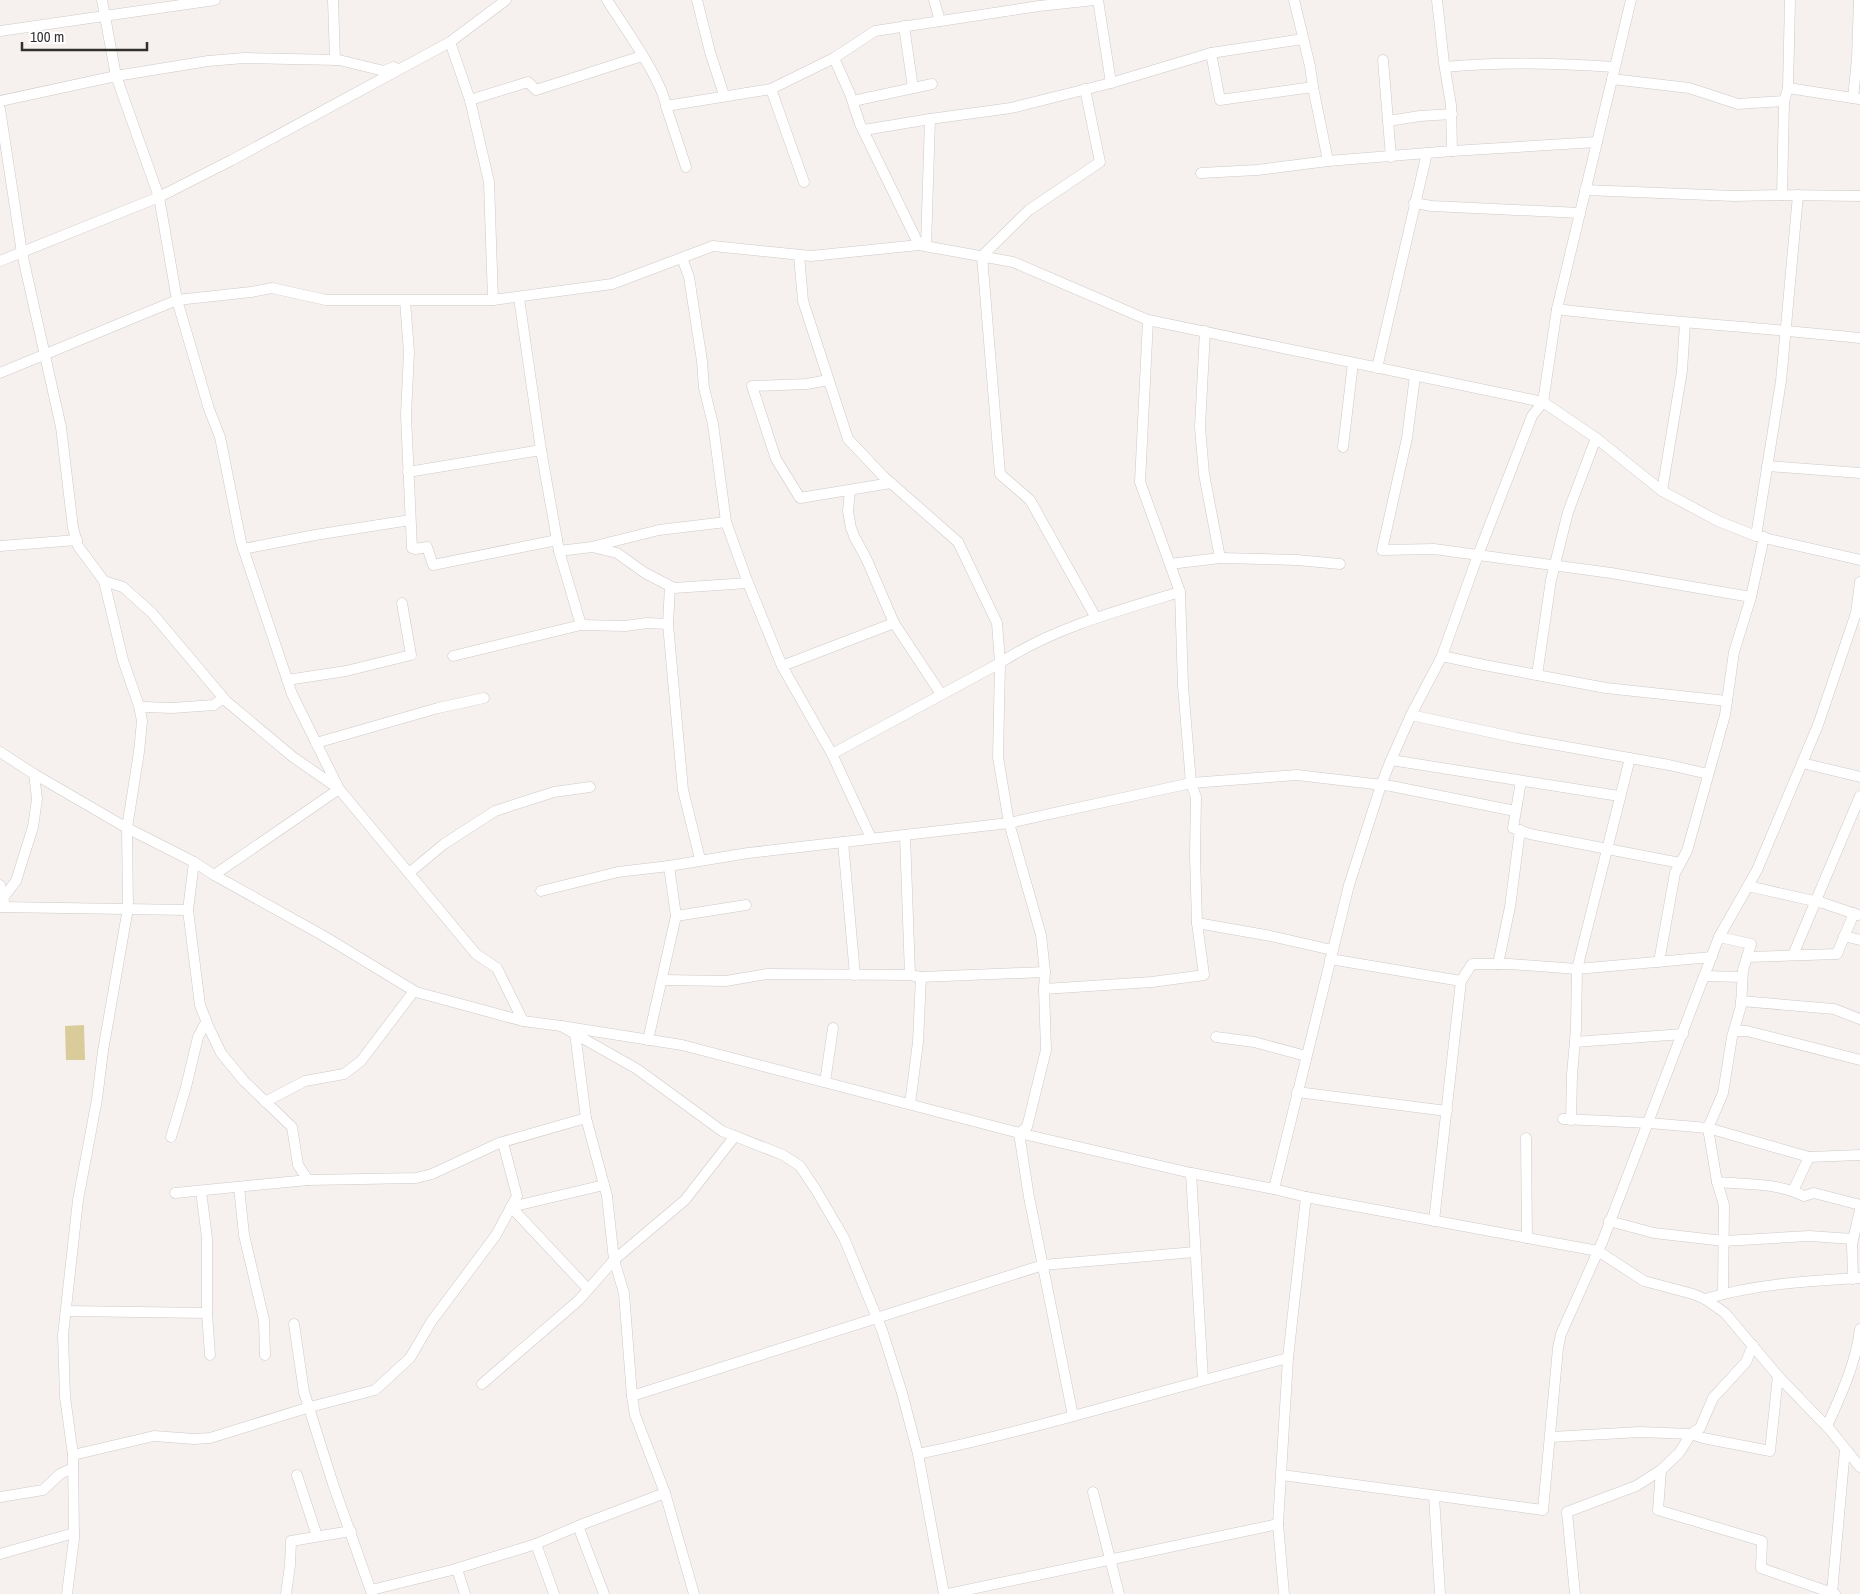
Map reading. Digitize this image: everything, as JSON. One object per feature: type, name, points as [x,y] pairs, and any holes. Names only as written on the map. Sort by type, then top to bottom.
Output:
[{"type":"street","points":[[102,0],[116,76],[159,197],[178,300],[209,409],[220,437],[243,549],[292,694],[339,789],[476,954],[497,968],[523,1021]]},
{"type":"street","points":[[0,31],[215,0]]},
{"type":"street","points":[[333,0],[335,60]]},
{"type":"street","points":[[0,261],[159,197],[232,160],[450,42],[506,0]]},
{"type":"street","points":[[607,0],[642,56],[665,98],[686,168]]},
{"type":"street","points":[[697,0],[710,52],[724,95]]},
{"type":"street","points":[[934,0],[940,21]]},
{"type":"street","points":[[666,106],[724,95],[771,89],[834,58],[875,31],[1038,3],[1097,0],[1111,83]]},
{"type":"street","points":[[1294,0],[1310,66],[1312,87],[1328,161]]},
{"type":"street","points":[[1437,0],[1452,114],[1452,151]]},
{"type":"street","points":[[1274,1189],[1349,885],[1382,785],[1411,715],[1442,656],[1478,555],[1532,416],[1543,402],[1558,309],[1631,0]]},
{"type":"street","points":[[1782,195],[1784,101],[1788,88],[1790,0]]},
{"type":"street","points":[[1788,88],[1857,99],[1859,0]]},
{"type":"street","points":[[904,26],[913,88]]},
{"type":"street","points":[[864,130],[1011,108],[1111,83],[1211,53],[1303,39]]},
{"type":"street","points":[[450,42],[470,100],[489,182],[493,300]]},
{"type":"street","points":[[1211,53],[1220,100],[1312,87]]},
{"type":"street","points":[[470,100],[528,82],[536,90],[642,56]]},
{"type":"street","points":[[0,101],[116,76],[208,61],[244,58],[335,60],[384,71],[421,58]]},
{"type":"street","points":[[834,58],[864,130],[923,245]]},
{"type":"street","points":[[1383,60],[1391,157]]},
{"type":"street","points":[[1445,67],[1480,63],[1614,67]]},
{"type":"street","points":[[1612,79],[1689,88],[1738,104],[1784,101]]},
{"type":"street","points":[[853,101],[932,84]]},
{"type":"street","points":[[771,89],[804,182]]},
{"type":"street","points":[[982,256],[1029,210],[1100,162],[1086,89]]},
{"type":"street","points":[[0,108],[22,253],[61,427],[73,528],[78,546],[104,581],[123,660],[140,709],[142,721],[127,828],[128,908],[103,1051],[97,1099],[78,1200],[63,1335],[65,1397],[73,1455],[74,1534],[67,1594]]},
{"type":"street","points":[[1388,121],[1452,114]]},
{"type":"street","points":[[923,245],[930,119]]},
{"type":"street","points":[[1201,174],[1257,170],[1328,161],[1597,142]]},
{"type":"street","points":[[1377,368],[1414,203],[1427,154]]},
{"type":"street","points":[[1585,190],[1734,196],[1798,194],[1860,196]]},
{"type":"street","points":[[1659,962],[1675,873],[1687,851],[1725,715],[1734,652],[1750,597],[1760,537],[1767,466],[1781,381],[1798,194]]},
{"type":"street","points":[[1414,203],[1580,213]]},
{"type":"street","points":[[0,373],[178,300],[272,288],[326,300],[493,300],[612,284],[713,246],[811,256],[923,245],[1012,262],[1148,320],[1543,402],[1596,438],[1662,491],[1718,521],[1760,537],[1860,560]]},
{"type":"street","points":[[798,255],[803,301],[848,439],[891,483],[958,542],[997,623],[1000,663],[998,757],[1009,823],[1041,935],[1045,972],[1046,1050],[1027,1127],[1019,1133]]},
{"type":"street","points":[[982,256],[1000,474],[1030,500],[1096,618]]},
{"type":"street","points":[[682,258],[689,277],[702,361],[704,388],[713,424],[726,522],[748,583],[782,666],[832,754],[871,838]]},
{"type":"street","points":[[519,298],[541,450],[559,551],[581,625]]},
{"type":"street","points":[[405,301],[408,352],[406,415],[412,548],[427,547],[433,565],[557,540]]},
{"type":"street","points":[[1558,309],[1685,323],[1787,330],[1860,338]]},
{"type":"street","points":[[1044,989],[1152,982],[1204,975],[1197,923],[1196,797],[1191,783],[1183,686],[1180,592],[1140,482],[1148,320]]},
{"type":"street","points":[[1662,491],[1682,371],[1685,323]]},
{"type":"street","points":[[1205,331],[1200,427],[1204,474],[1220,558]]},
{"type":"street","points":[[1343,447],[1353,363]]},
{"type":"street","points":[[1416,376],[1407,438],[1382,550],[1434,549],[1611,573],[1750,597]]},
{"type":"street","points":[[828,380],[807,384],[752,386],[776,459],[800,498],[891,483]]},
{"type":"street","points":[[1538,675],[1555,566],[1568,512],[1596,438]]},
{"type":"street","points":[[408,472],[541,450]]},
{"type":"street","points":[[1767,466],[1860,473]]},
{"type":"street","points":[[850,490],[848,511],[850,528],[866,558],[894,623],[941,694]]},
{"type":"street","points":[[243,549],[410,520]]},
{"type":"street","points":[[559,551],[592,547],[659,530],[726,522]]},
{"type":"street","points":[[0,546],[77,540]]},
{"type":"street","points":[[592,547],[617,553],[645,573],[674,588],[748,583]]},
{"type":"street","points":[[1170,564],[1220,558],[1297,560],[1340,564]]},
{"type":"street","points":[[104,581],[123,587],[152,613],[223,698],[292,757],[339,789]]},
{"type":"street","points":[[1282,1475],[1543,1510],[1558,1348],[1561,1334],[1610,1221],[1719,937],[1758,870],[1818,725],[1856,613],[1860,582]]},
{"type":"street","points":[[670,586],[668,624],[684,790],[700,859]]},
{"type":"street","points":[[832,754],[1000,663],[1018,651],[1096,618],[1180,592]]},
{"type":"street","points":[[287,680],[346,671],[412,655],[402,603]]},
{"type":"street","points":[[453,656],[581,625],[625,626],[647,623],[668,624]]},
{"type":"street","points":[[782,666],[894,623]]},
{"type":"street","points":[[1442,656],[1606,688],[1727,701]]},
{"type":"street","points":[[140,709],[146,707],[214,706],[223,698]]},
{"type":"street","points":[[316,743],[438,708],[484,698]]},
{"type":"street","points":[[1411,715],[1517,738],[1708,774]]},
{"type":"street","points":[[0,752],[127,828],[194,862],[414,990],[442,1000],[523,1021],[682,1045],[1019,1133],[1191,1173],[1306,1197],[1598,1251],[1644,1281],[1705,1299],[1725,1313],[1778,1376],[1827,1426],[1860,1467]]},
{"type":"street","points":[[1630,758],[1577,969],[1575,1042],[1567,1120],[1649,1123],[1708,1128],[1809,1156],[1860,1155]]},
{"type":"street","points":[[1391,760],[1619,796]]},
{"type":"street","points":[[1802,762],[1860,777]]},
{"type":"street","points":[[3,904],[16,881],[32,827],[37,799],[34,774]]},
{"type":"street","points":[[540,891],[618,872],[669,866],[700,859],[1009,823],[1191,783],[1297,775],[1382,785],[1515,811]]},
{"type":"street","points":[[1521,781],[1512,828],[1680,863]]},
{"type":"street","points":[[409,873],[444,844],[494,811],[554,792],[590,787]]},
{"type":"street","points":[[214,875],[339,789]]},
{"type":"street","points":[[1793,955],[1860,796]]},
{"type":"street","points":[[1498,964],[1510,907],[1520,830]]},
{"type":"street","points":[[905,834],[916,976],[918,1042],[910,1104]]},
{"type":"street","points":[[843,842],[854,975]]},
{"type":"street","points":[[194,862],[188,910],[200,1004],[206,1022],[221,1053],[244,1081],[292,1127],[298,1165],[308,1180]]},
{"type":"street","points":[[648,1040],[676,916],[669,866]]},
{"type":"street","points":[[0,885],[3,904]]},
{"type":"street","points":[[1747,956],[1836,954],[1857,914],[1823,903],[1748,886]]},
{"type":"street","points":[[3,904],[188,910]]},
{"type":"street","points":[[676,916],[746,905]]},
{"type":"street","points":[[1197,923],[1271,936],[1331,955],[1461,981]]},
{"type":"street","points":[[1844,936],[1860,940]]},
{"type":"street","points":[[1719,937],[1751,944],[1743,970],[1741,1001],[1723,1093],[1708,1128],[1717,1182],[1724,1205],[1723,1294]]},
{"type":"street","points":[[1434,1220],[1461,981],[1472,964],[1577,969],[1712,957]]},
{"type":"street","points":[[663,980],[726,981],[768,974],[916,976],[1045,972]]},
{"type":"street","points":[[1704,976],[1742,977]]},
{"type":"street","points":[[265,1102],[305,1081],[344,1074],[361,1061],[414,990]]},
{"type":"street","points":[[1741,1001],[1834,1009],[1860,1019]]},
{"type":"street","points":[[171,1137],[198,1037],[206,1022]]},
{"type":"street","points":[[561,1026],[637,1069],[722,1131],[784,1154],[800,1166],[844,1238],[882,1330],[902,1393],[918,1454],[946,1594],[1278,1524]]},
{"type":"street","points":[[826,1082],[833,1028]]},
{"type":"street","points":[[1734,1030],[1747,1031],[1860,1060]]},
{"type":"street","points":[[575,1033],[586,1118],[607,1196],[614,1260],[624,1293],[632,1396],[636,1415],[664,1492],[694,1594]]},
{"type":"street","points":[[1575,1042],[1683,1034]]},
{"type":"street","points":[[1216,1037],[1254,1042],[1306,1056]]},
{"type":"street","points":[[1297,1092],[1447,1111]]},
{"type":"street","points":[[175,1193],[308,1180],[416,1178],[432,1174],[499,1143],[586,1118]]},
{"type":"street","points":[[1019,1133],[1029,1197],[1073,1416]]},
{"type":"street","points":[[482,1384],[579,1300],[614,1260],[684,1200],[735,1136]]},
{"type":"street","points":[[1526,1138],[1527,1238]]},
{"type":"street","points":[[73,1455],[154,1436],[194,1439],[210,1438],[310,1407],[375,1390],[410,1358],[431,1322],[496,1235],[517,1196],[503,1143]]},
{"type":"street","points":[[1793,1191],[1809,1156]]},
{"type":"street","points":[[1191,1173],[1204,1379]]},
{"type":"street","points":[[1717,1182],[1770,1185],[1804,1196],[1814,1193],[1860,1205]]},
{"type":"street","points":[[511,1207],[604,1185]]},
{"type":"street","points":[[239,1187],[244,1235],[264,1320],[265,1355]]},
{"type":"street","points":[[201,1191],[207,1238],[207,1313],[210,1355]]},
{"type":"street","points":[[1284,1594],[1278,1524],[1288,1358],[1306,1197]]},
{"type":"street","points":[[511,1207],[588,1289]]},
{"type":"street","points":[[1705,1299],[1782,1284],[1856,1278],[1853,1239],[1860,1210]]},
{"type":"street","points":[[1610,1221],[1654,1233],[1724,1241],[1808,1236],[1853,1239]]},
{"type":"street","points":[[632,1396],[1043,1265],[1195,1252]]},
{"type":"street","points":[[66,1311],[207,1313]]},
{"type":"street","points":[[294,1324],[304,1392],[333,1484],[372,1592],[457,1569],[536,1544],[664,1492]]},
{"type":"street","points":[[1827,1426],[1844,1390],[1859,1340],[1860,1329]]},
{"type":"street","points":[[1575,1594],[1567,1512],[1636,1486],[1661,1470],[1679,1453],[1691,1434],[1700,1428],[1713,1398],[1746,1362],[1753,1345]]},
{"type":"street","points":[[918,1454],[1073,1416],[1204,1379],[1288,1358]]},
{"type":"street","points":[[1551,1438],[1640,1432],[1691,1434],[1770,1451],[1778,1376]]},
{"type":"street","points":[[1661,1470],[1658,1510],[1762,1541],[1761,1568],[1833,1594],[1845,1449]]},
{"type":"street","points":[[0,1498],[43,1490],[60,1474],[73,1468]]},
{"type":"street","points":[[297,1475],[317,1536]]},
{"type":"street","points":[[1093,1492],[1119,1594]]},
{"type":"street","points":[[1434,1496],[1440,1594]]},
{"type":"street","points":[[578,1526],[604,1594]]},
{"type":"street","points":[[286,1594],[290,1565],[290,1541],[351,1532]]},
{"type":"street","points":[[0,1554],[74,1534]]},
{"type":"street","points":[[536,1544],[554,1594]]},
{"type":"street","points":[[457,1569],[465,1594]]},
{"type":"shaded area","points":[[84,1025],[85,1060],[66,1060],[65,1026]]}]
